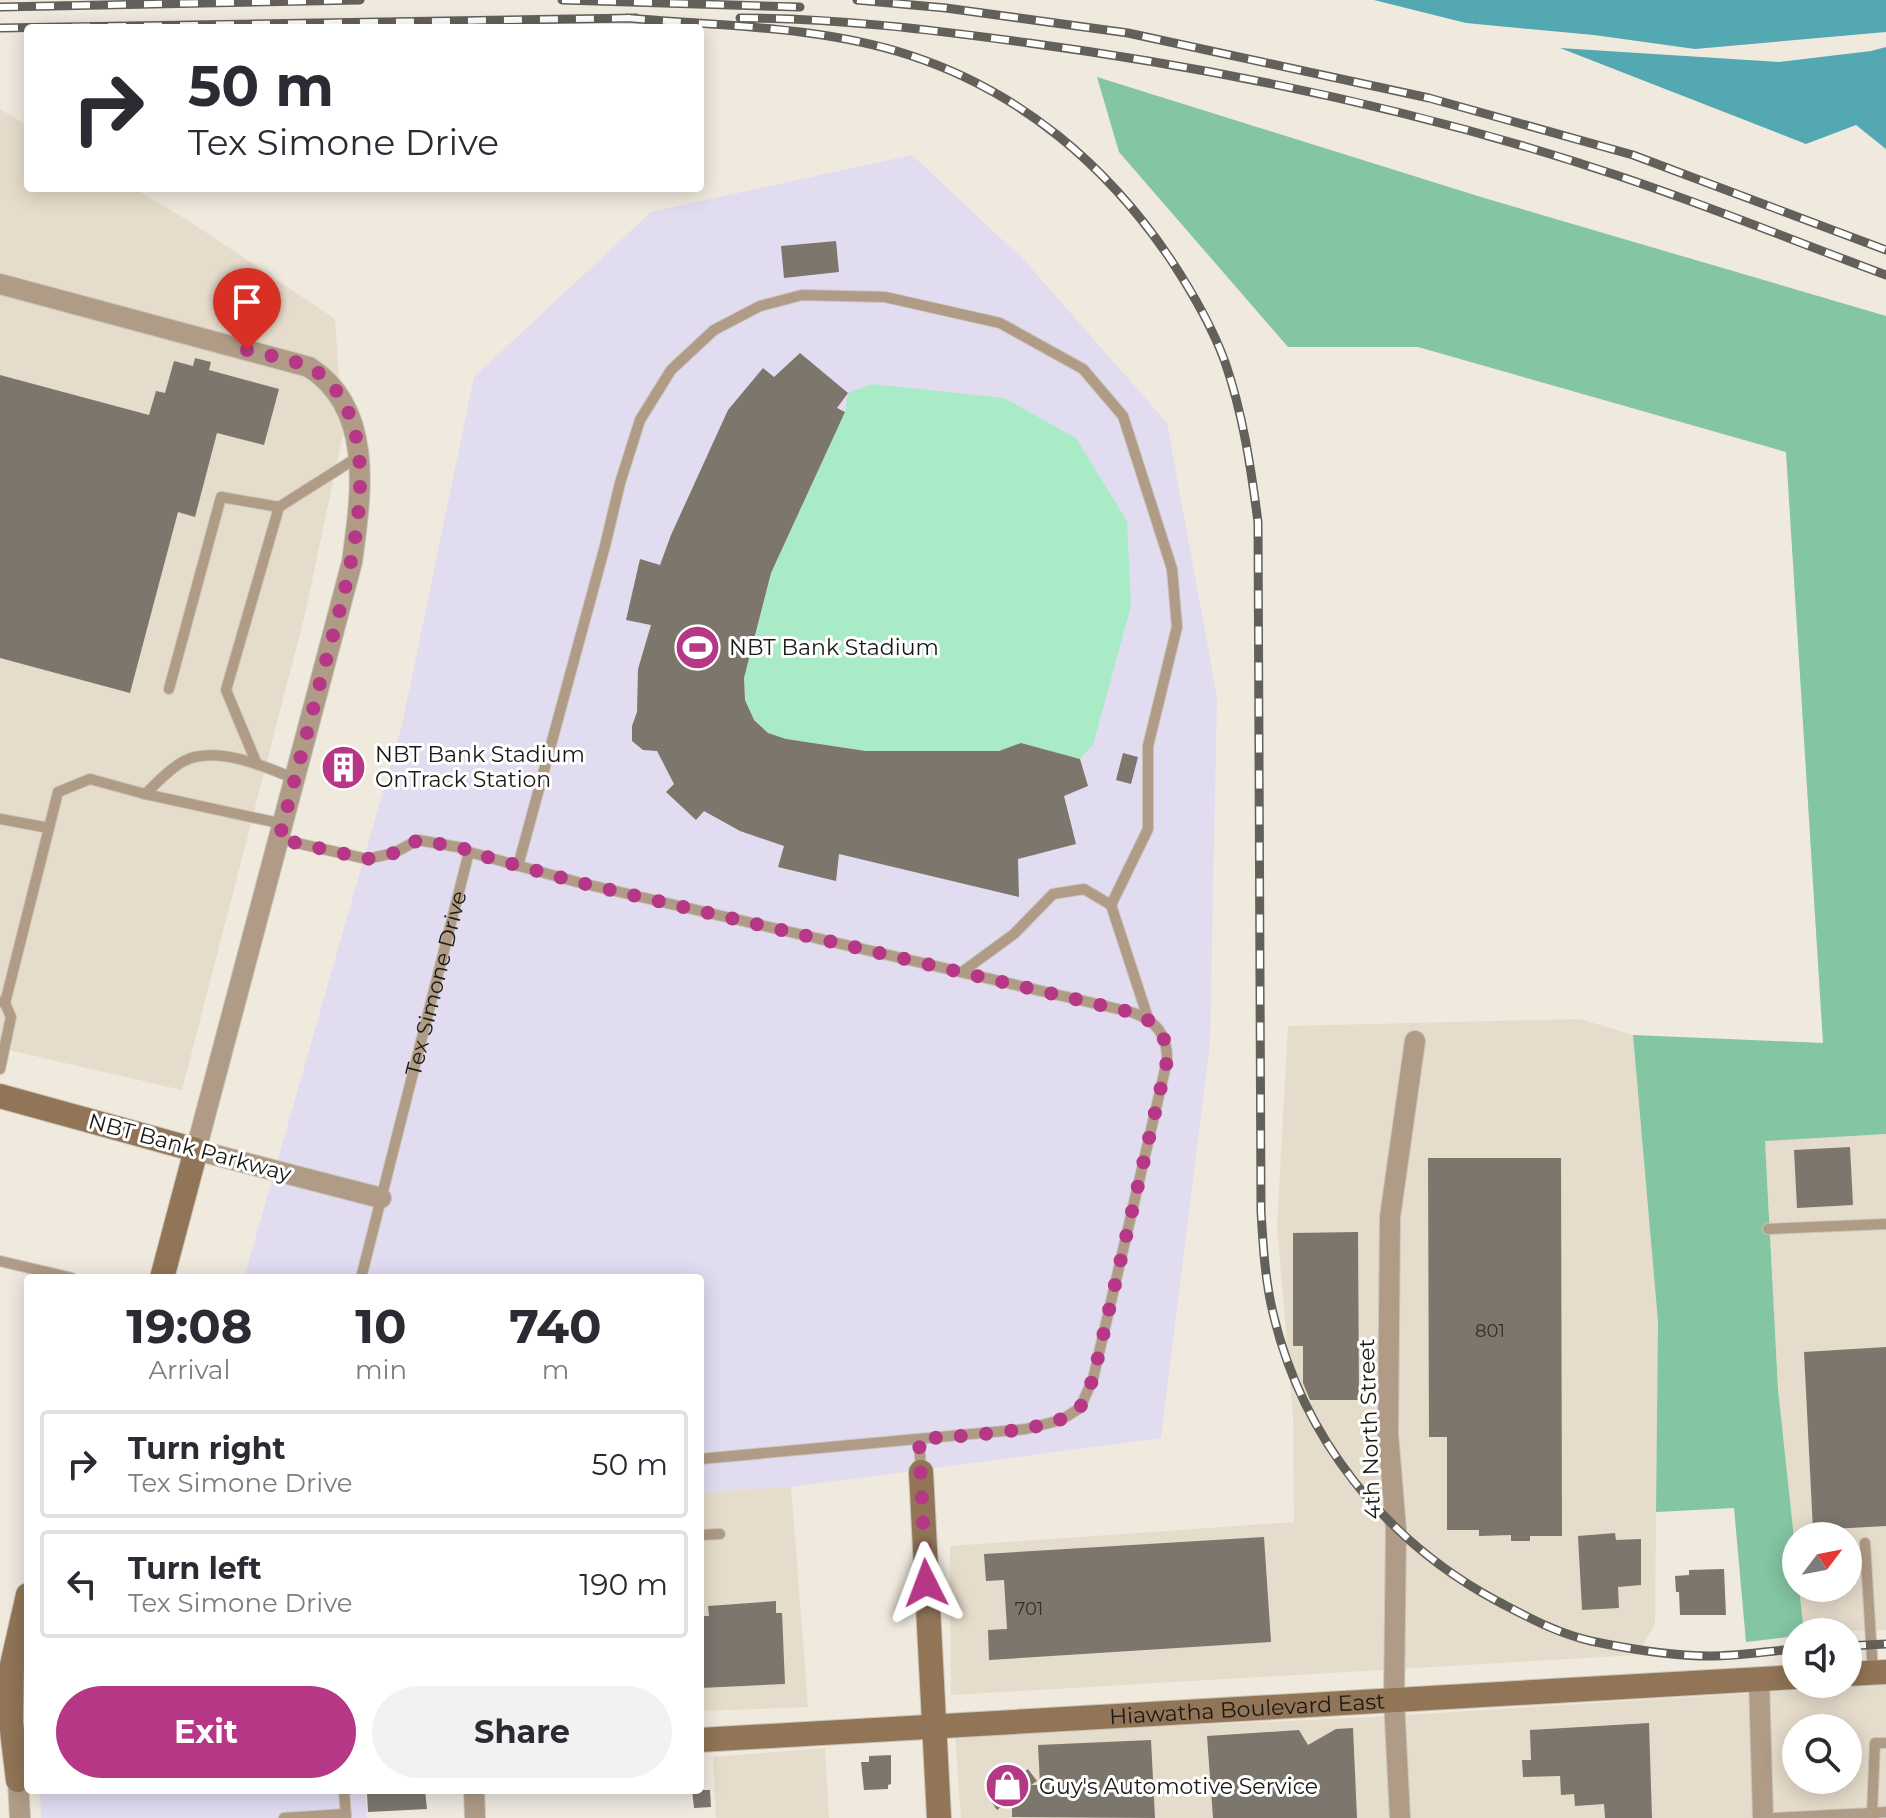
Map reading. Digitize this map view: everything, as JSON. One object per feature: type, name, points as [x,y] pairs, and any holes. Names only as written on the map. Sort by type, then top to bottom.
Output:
[{"type":"street","points":[[0,284],[309,367],[334,387],[349,413],[358,457],[360,503],[352,562],[163,1274]]},
{"type":"street","name":"4th North Street","points":[[1400,1818],[1394,1700],[1396,1529],[1388,1433],[1390,1217],[1415,1041]]},
{"type":"street","name":"NBT Bank Parkway","points":[[0,1096],[381,1198]]},
{"type":"street","points":[[921,1472],[939,1818]]},
{"type":"street","points":[[20,1818],[11,1722],[12,1665],[24,1612]]},
{"type":"street","name":"Hiawatha Boulevard East","points":[[704,1740],[1782,1678]]},
{"type":"street","points":[[1759,1679],[1763,1818]]},
{"type":"street","points":[[474,1794],[475,1818]]},
{"type":"lane","points":[[518,866],[620,483],[640,420],[671,370],[714,330],[760,306],[802,295],[885,297],[1000,323],[1083,369],[1123,416],[1172,569],[1177,627],[1148,746],[1148,829],[1111,905]]},
{"type":"lane","points":[[256,762],[226,690],[279,507],[358,457]]},
{"type":"lane","points":[[169,689],[221,497],[279,507]]},
{"type":"lane","points":[[145,794],[184,761],[209,755],[256,762],[295,779]]},
{"type":"lane","points":[[0,1069],[11,1017],[3,1003],[58,792],[90,779],[367,859],[394,853],[418,840],[463,848],[518,866],[1148,1018],[1158,1026],[1168,1047],[1167,1061],[1093,1379],[1080,1408],[1061,1420],[1026,1429],[704,1459]]},
{"type":"lane","points":[[0,819],[49,828]]},
{"type":"lane","name":"Tex Simone Drive","points":[[362,1274],[469,852]]},
{"type":"lane","points":[[962,972],[1014,934],[1053,894],[1084,889],[1111,905],[1148,1018]]},
{"type":"lane","points":[[1768,1229],[1886,1224]]},
{"type":"lane","points":[[0,1261],[55,1274]]},
{"type":"lane","points":[[919,1439],[921,1472]]},
{"type":"lane","points":[[704,1535],[720,1534]]},
{"type":"lane","points":[[1865,1543],[1880,1672]]},
{"type":"lane","points":[[1872,1815],[1875,1743],[1886,1743]]},
{"type":"lane","points":[[284,1818],[346,1816],[344,1794]]},
{"type":"lane","points":[[1775,1818],[1886,1812]]},
{"type":"shaded area","points":[[0,109],[24,124],[24,192],[140,192],[189,221],[335,319],[343,434],[305,614],[182,1090],[0,1048]]},
{"type":"shaded area","points":[[912,155],[1025,261],[1167,423],[1217,697],[1210,1043],[1161,1438],[791,1487],[704,1492],[704,1274],[245,1274],[402,725],[474,377],[651,212]]},
{"type":"shaded area","points":[[1580,1019],[1633,1035],[1658,1322],[1655,1624],[1637,1655],[951,1695],[950,1546],[1294,1522],[1293,1415],[1277,1227],[1288,1026]]},
{"type":"shaded area","points":[[1886,1134],[1886,1630],[1862,1631],[1862,1618],[1802,1618],[1801,1602],[1862,1602],[1862,1522],[1792,1522],[1778,1389],[1765,1140]]},
{"type":"shaded area","points":[[791,1487],[808,1707],[704,1711],[704,1492]]},
{"type":"shaded area","points":[[1886,1685],[1886,1818],[961,1818],[955,1736],[1373,1717],[1782,1691],[1782,1698],[1862,1698],[1862,1686]]},
{"type":"shaded area","points":[[825,1748],[829,1818],[716,1818],[713,1757]]},
{"type":"shaded area","points":[[40,1794],[365,1794],[367,1818],[41,1818]]},
{"type":"green space","points":[[1097,77],[1481,197],[1886,316],[1886,1134],[1765,1141],[1778,1389],[1792,1522],[1782,1522],[1782,1602],[1801,1602],[1802,1618],[1782,1618],[1782,1638],[1746,1642],[1734,1508],[1656,1512],[1658,1322],[1633,1035],[1823,1043],[1786,452],[1418,347],[1288,347],[1119,152]]},
{"type":"green space","points":[[872,384],[1004,398],[1076,438],[1127,521],[1131,606],[1093,745],[1080,759],[1021,743],[999,751],[866,751],[786,739],[768,733],[754,720],[745,700],[744,678],[771,573],[845,412],[848,393]]},
{"type":"water","points":[[1374,0],[1886,0],[1886,32],[1695,49],[1594,35],[1466,23]]},
{"type":"water","points":[[1886,47],[1886,149],[1856,125],[1806,144],[1560,48],[1779,62]]},
{"type":"building","points":[[836,241],[839,272],[784,278],[781,246]]},
{"type":"building","name":"NBT Bank Stadium","points":[[800,353],[848,393],[837,408],[845,412],[771,573],[744,678],[745,700],[754,720],[768,733],[786,739],[866,751],[999,751],[1021,743],[1080,759],[1088,786],[1064,796],[1076,844],[1018,859],[1019,897],[839,854],[836,881],[778,867],[784,846],[740,831],[704,811],[696,820],[666,792],[674,784],[657,751],[643,750],[632,741],[632,726],[637,712],[638,669],[651,625],[626,620],[640,559],[660,565],[728,410],[763,368],[774,377]]},
{"type":"building","points":[[195,358],[211,362],[209,370],[279,389],[264,445],[217,433],[195,517],[178,512],[130,693],[0,658],[0,375],[149,415],[156,391],[165,393],[174,361],[193,366]]},
{"type":"building","points":[[1123,753],[1138,757],[1131,784],[1116,780]]},
{"type":"building","points":[[1850,1147],[1853,1205],[1797,1208],[1794,1150]]},
{"type":"building","points":[[1428,1158],[1561,1158],[1562,1536],[1530,1536],[1530,1541],[1511,1541],[1511,1535],[1479,1536],[1479,1530],[1447,1530],[1447,1437],[1429,1437]]},
{"type":"building","points":[[1358,1232],[1359,1400],[1310,1400],[1303,1383],[1303,1346],[1293,1346],[1293,1233]]},
{"type":"building","points":[[1886,1347],[1886,1526],[1862,1527],[1862,1522],[1813,1522],[1804,1352]]},
{"type":"building","points":[[1615,1533],[1616,1540],[1641,1539],[1641,1585],[1618,1587],[1619,1608],[1582,1610],[1578,1536]]},
{"type":"building","points":[[1264,1537],[1271,1642],[989,1660],[988,1630],[1007,1629],[1004,1580],[986,1581],[984,1554]]},
{"type":"building","points":[[1724,1569],[1726,1615],[1680,1615],[1675,1576],[1689,1575],[1689,1570]]},
{"type":"building","points":[[776,1601],[776,1613],[782,1613],[785,1684],[704,1688],[704,1616],[709,1616],[708,1606]]},
{"type":"building","points":[[1649,1723],[1652,1818],[1605,1818],[1604,1804],[1575,1806],[1574,1794],[1561,1795],[1560,1776],[1523,1777],[1522,1760],[1531,1760],[1530,1730]]},
{"type":"building","points":[[1353,1728],[1357,1818],[1213,1818],[1207,1736],[1299,1730],[1308,1745],[1336,1729]]},
{"type":"building","points":[[1151,1740],[1155,1818],[1012,1817],[1012,1799],[997,1810],[988,1797],[1028,1769],[1037,1781],[1031,1785],[1040,1785],[1038,1745]]},
{"type":"building","points":[[891,1755],[891,1784],[888,1789],[864,1790],[861,1762],[869,1762],[869,1756]]},
{"type":"building","points":[[704,1790],[710,1790],[711,1807],[694,1808],[692,1794],[704,1794]]},
{"type":"building","points":[[367,1794],[425,1794],[427,1809],[368,1812]]},
{"type":"railway","points":[[0,7],[360,0]]},
{"type":"railway","points":[[562,0],[800,7]]},
{"type":"railway","points":[[857,0],[946,8],[1128,33],[1429,98],[1633,155],[1886,250]]},
{"type":"railway","points":[[627,18],[841,38],[876,45],[950,70],[988,89],[1058,135],[1119,193],[1171,260],[1201,310],[1225,362],[1242,421],[1258,522],[1261,1211],[1266,1275],[1273,1313],[1286,1359],[1304,1402],[1327,1443],[1354,1481],[1385,1516],[1419,1548],[1456,1576],[1531,1619],[1591,1641],[1666,1653],[1722,1656],[1782,1650]]},
{"type":"railway","points":[[254,24],[636,18]]},
{"type":"railway","points":[[740,18],[849,22],[993,38],[1179,66],[1327,96],[1474,132],[1619,176],[1886,275]]},
{"type":"railway","points":[[0,28],[24,28]]},
{"type":"railway","points":[[1862,1645],[1886,1644]]},
{"type":"place","name":"NBT Bank Stadium","points":[[698,647]]},
{"type":"place","name":"NBT Bank Stadium OnTrack Station","points":[[344,767]]},
{"type":"place","name":"Guy's Automotive Service","points":[[1008,1786]]},
{"type":"route","points":[[247,350],[309,367],[323,376],[334,387],[349,413],[358,445],[360,503],[352,562],[279,839],[367,859],[394,853],[418,840],[463,848],[577,882],[1126,1011],[1148,1018],[1158,1026],[1168,1047],[1167,1061],[1093,1379],[1080,1408],[1061,1420],[1026,1429],[919,1439],[926,1583]]}]
